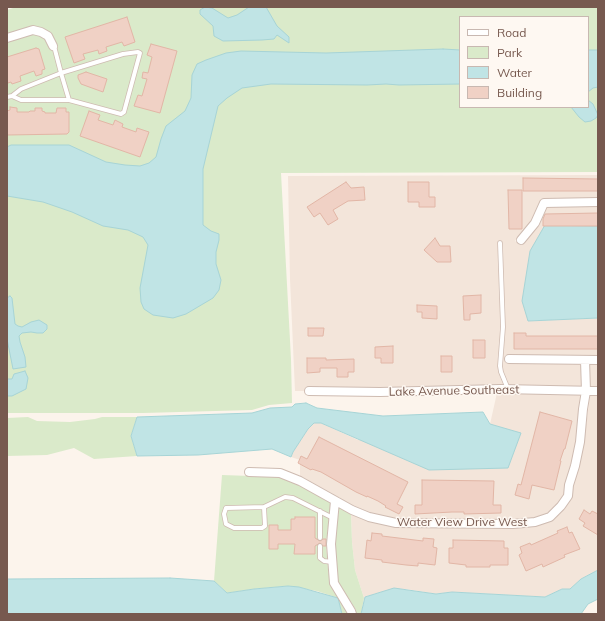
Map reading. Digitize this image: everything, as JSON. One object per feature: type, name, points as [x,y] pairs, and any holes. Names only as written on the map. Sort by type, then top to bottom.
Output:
[{"type":"street","points":[[7,38],[33,30],[48,36],[53,46]]},
{"type":"street","points":[[520,240],[535,224],[544,203],[598,202]]},
{"type":"street","points":[[509,359],[598,360]]},
{"type":"street","name":"Water View Drive West","points":[[249,472],[280,473],[300,481],[352,510],[369,517],[396,523],[513,524],[535,522],[550,517],[568,496],[569,485],[575,466],[580,442],[586,390],[585,360]]},
{"type":"street","name":"Lake Avenue Southeast","points":[[309,391],[380,392],[508,389],[598,391]]},
{"type":"street","points":[[335,501],[330,544],[334,583],[352,614]]},
{"type":"lane","points":[[53,46],[69,100]]},
{"type":"lane","points":[[7,97],[12,96],[21,89],[61,73],[123,54],[140,53],[124,112],[122,114],[69,100],[21,100],[12,96]]},
{"type":"lane","points":[[500,243],[503,327],[500,366],[508,389]]},
{"type":"lane","points":[[264,507],[264,526],[262,528],[234,528],[226,524],[224,514],[226,508],[264,507],[285,497],[293,498],[334,518]]},
{"type":"lane","points":[[320,511],[320,538]]},
{"type":"lane","points":[[320,546],[320,558],[324,561],[332,562]]},
{"type":"shaded area","points":[[598,175],[598,198],[540,199],[531,222],[515,241],[521,245],[539,226],[547,206],[598,205],[598,226],[545,225],[528,321],[598,318],[598,356],[505,355],[505,363],[581,364],[582,387],[500,385],[379,388],[306,387],[305,391],[295,391],[290,279],[288,176]]},
{"type":"shaded area","points":[[598,363],[598,387],[590,387],[589,364]]},
{"type":"shaded area","points":[[497,393],[581,394],[576,442],[565,484],[564,495],[558,504],[548,514],[534,518],[513,520],[415,520],[397,519],[370,514],[354,507],[340,499],[340,497],[337,497],[300,477],[300,460],[291,457],[308,429],[314,423],[321,423],[358,440],[490,424]]},
{"type":"shaded area","points":[[590,394],[598,394],[598,570],[581,579],[570,589],[562,589],[545,597],[452,592],[436,594],[406,589],[378,593],[364,598],[355,570],[351,514],[367,521],[395,526],[415,527],[551,521],[565,508],[572,497],[573,486],[584,443]]},
{"type":"green space","points":[[16,7],[598,7],[598,172],[281,173],[292,403],[269,405],[252,410],[143,413],[7,413],[7,10]]},
{"type":"green space","points":[[28,417],[37,421],[70,422],[102,417],[137,417],[131,436],[137,456],[94,459],[74,448],[47,455],[7,456],[7,418]]},
{"type":"green space","points":[[222,475],[279,477],[299,484],[331,503],[326,544],[328,569],[331,585],[348,614],[342,614],[338,598],[317,591],[288,586],[227,593],[214,581]]},
{"type":"green space","points":[[339,507],[351,514],[355,570],[364,598],[361,614],[356,614],[356,610],[338,582],[335,544]]},
{"type":"water","points":[[205,7],[212,8],[228,18],[237,15],[249,7],[266,7],[277,26],[289,37],[289,43],[277,35],[274,39],[223,41],[214,36],[213,26],[200,14],[200,10]]},
{"type":"water","points":[[443,49],[459,50],[459,84],[271,84],[242,88],[227,98],[218,106],[203,169],[203,225],[211,231],[219,234],[216,264],[221,280],[219,290],[213,298],[186,314],[173,318],[153,315],[144,309],[141,302],[140,288],[148,245],[143,237],[128,230],[103,226],[72,212],[43,202],[7,196],[7,147],[11,145],[69,145],[106,162],[140,166],[149,163],[156,157],[166,126],[185,111],[191,98],[192,75],[197,64],[226,53],[241,51],[326,53]]},
{"type":"water","points":[[589,50],[598,50],[598,87],[593,88],[589,91]]},
{"type":"water","points":[[589,101],[593,104],[598,115],[591,121],[585,122],[572,108],[589,108]]},
{"type":"water","points":[[545,225],[598,226],[598,318],[528,321],[522,301],[530,251]]},
{"type":"water","points":[[10,296],[12,298],[15,324],[22,327],[39,320],[47,325],[47,329],[43,333],[22,333],[19,336],[25,357],[26,367],[13,369],[7,339],[7,298]]},
{"type":"water","points":[[25,371],[28,378],[26,389],[12,396],[7,396],[7,379],[12,379],[14,374]]},
{"type":"water","points":[[306,403],[317,408],[383,416],[483,412],[490,424],[521,433],[508,468],[429,470],[321,423],[314,423],[308,429],[291,457],[272,449],[198,455],[137,456],[131,436],[137,417],[252,413],[270,408],[292,407],[295,404]]},
{"type":"water","points":[[598,570],[598,599],[588,604],[581,614],[361,614],[365,597],[394,588],[436,594],[452,592],[545,597],[562,589],[570,589],[581,579]]},
{"type":"water","points":[[170,578],[214,581],[227,593],[288,586],[299,587],[338,598],[342,614],[7,614],[7,579]]},
{"type":"building","points":[[127,17],[135,42],[124,46],[122,42],[106,47],[107,51],[99,54],[98,50],[83,54],[85,59],[74,63],[65,37]]},
{"type":"building","points":[[151,44],[177,51],[160,113],[134,106],[138,95],[142,96],[147,79],[142,78],[143,72],[148,73],[152,57],[147,55]]},
{"type":"building","points":[[36,48],[39,49],[45,69],[42,70],[42,74],[36,76],[34,71],[20,76],[21,81],[12,84],[11,82],[8,83],[7,57]]},
{"type":"building","points":[[86,72],[107,79],[103,92],[81,84],[78,75]]},
{"type":"building","points":[[10,107],[17,108],[17,112],[29,112],[35,111],[35,108],[42,108],[42,111],[45,113],[56,113],[57,108],[66,108],[66,112],[69,112],[69,132],[67,134],[7,135],[7,111],[10,110]]},
{"type":"building","points":[[89,111],[100,115],[98,120],[113,125],[115,120],[123,124],[122,127],[136,132],[137,128],[149,132],[140,157],[80,136]]},
{"type":"building","points":[[523,178],[598,179],[598,191],[523,191]]},
{"type":"building","points":[[346,182],[351,188],[364,187],[365,200],[348,201],[333,210],[338,219],[328,225],[320,213],[314,217],[307,207]]},
{"type":"building","points":[[408,182],[429,182],[429,197],[435,197],[435,207],[419,207],[419,202],[408,202]]},
{"type":"building","points":[[508,190],[522,190],[522,229],[509,229]]},
{"type":"building","points":[[598,213],[598,226],[543,226],[545,214]]},
{"type":"building","points":[[435,238],[440,246],[450,246],[451,262],[437,262],[424,250]]},
{"type":"building","points":[[481,295],[481,313],[470,314],[470,320],[464,320],[463,296]]},
{"type":"building","points":[[417,305],[437,306],[437,319],[422,318],[422,312],[417,312]]},
{"type":"building","points":[[308,328],[324,328],[323,336],[308,336]]},
{"type":"building","points":[[514,333],[526,333],[526,336],[598,336],[598,349],[514,349]]},
{"type":"building","points":[[473,340],[485,340],[485,358],[473,358]]},
{"type":"building","points":[[393,346],[393,363],[381,363],[381,358],[375,358],[375,347]]},
{"type":"building","points":[[441,356],[452,356],[452,372],[441,372]]},
{"type":"building","points":[[307,358],[326,358],[326,360],[354,359],[354,372],[348,372],[348,377],[337,377],[337,368],[320,368],[320,372],[307,373]]},
{"type":"building","points":[[540,412],[572,421],[565,449],[560,461],[554,490],[532,485],[529,499],[515,495],[518,484],[521,485]]},
{"type":"building","points":[[319,437],[408,482],[397,504],[403,507],[399,514],[385,507],[386,506],[378,501],[356,492],[321,472],[311,470],[298,463],[301,456],[307,459]]},
{"type":"building","points":[[422,480],[494,481],[493,505],[501,505],[501,513],[464,514],[464,512],[452,512],[415,514],[415,505],[422,505]]},
{"type":"building","points":[[584,510],[590,514],[592,511],[598,514],[598,535],[583,526],[585,523],[579,519]]},
{"type":"building","points":[[295,517],[315,517],[315,538],[320,541],[326,539],[326,546],[323,546],[320,543],[315,546],[315,554],[294,554],[295,544],[278,544],[278,549],[269,549],[269,525],[278,525],[278,530],[291,530],[291,519],[295,519]]},
{"type":"building","points":[[567,527],[569,533],[572,532],[580,549],[564,555],[565,557],[543,567],[542,564],[526,571],[519,555],[522,553],[520,547],[530,543],[531,545],[558,533],[557,531]]},
{"type":"building","points":[[372,533],[382,534],[382,536],[423,541],[423,538],[434,539],[433,547],[437,548],[435,565],[418,563],[418,566],[406,565],[365,558],[367,540],[371,541]]},
{"type":"building","points":[[453,540],[504,541],[504,548],[508,548],[508,565],[466,567],[466,565],[449,563],[449,548],[453,548]]}]
